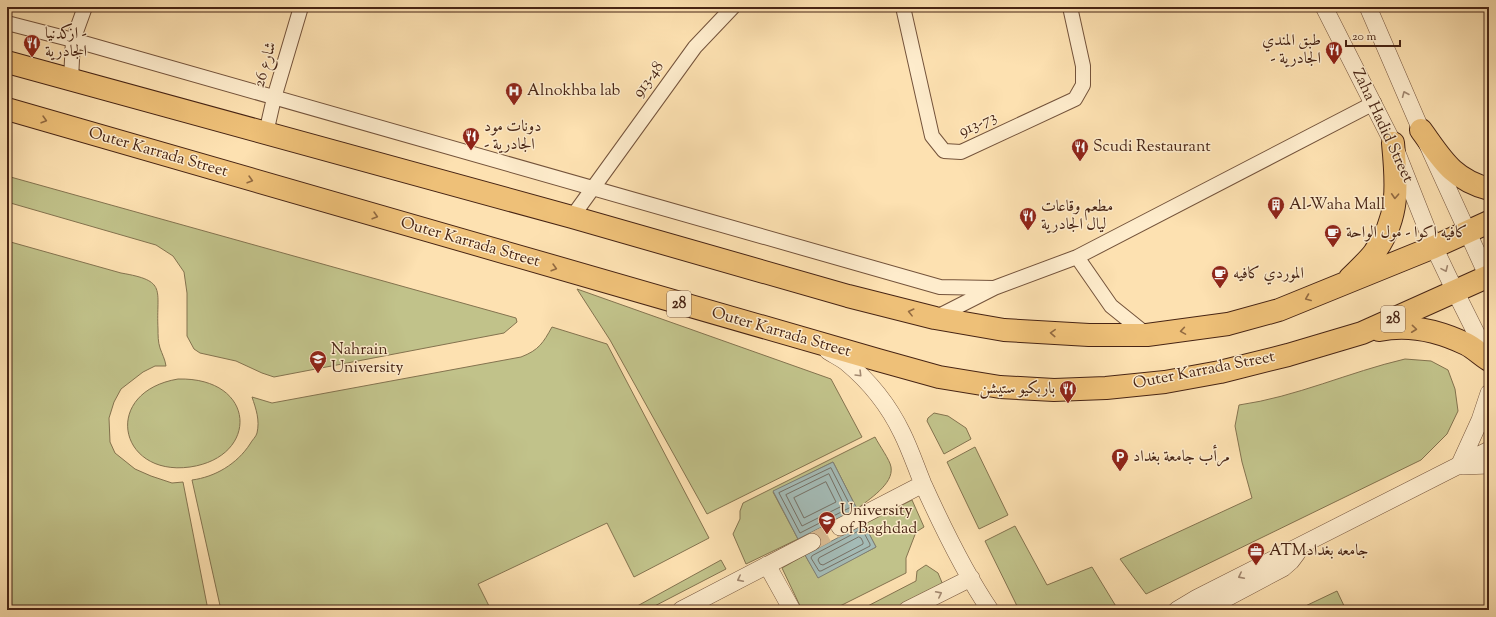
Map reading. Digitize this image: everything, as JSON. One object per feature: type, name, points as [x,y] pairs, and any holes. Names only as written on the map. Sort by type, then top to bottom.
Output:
[{"type":"main road","points":[[7,62],[572,217],[848,296],[935,318],[1004,330],[1089,335],[1147,335],[1179,332],[1235,322],[1279,310],[1489,222]]},
{"type":"main road","name":"Outer Karrada Street","points":[[7,109],[939,377],[1000,387],[1054,390],[1106,388],[1165,382],[1220,372],[1288,355],[1362,333],[1489,277]]},
{"type":"main road","points":[[1421,130],[1447,165],[1459,176],[1473,184],[1489,189]]},
{"type":"main road","points":[[1344,284],[1374,253],[1386,234],[1395,206],[1396,178],[1393,143]]},
{"type":"main road","points":[[1362,333],[1388,328],[1415,328],[1442,334],[1467,345],[1489,360]]},
{"type":"street","points":[[71,79],[73,40],[85,7]]},
{"type":"street","name":"شارع 26","points":[[266,133],[274,98],[301,7]]},
{"type":"street","name":"913-48","points":[[572,217],[695,47],[733,7]]},
{"type":"street","name":"913-73","points":[[903,7],[932,136],[944,151],[962,152],[1075,99],[1083,85],[1083,66],[1070,7]]},
{"type":"street","name":"Zaha Hadid Street","points":[[1324,7],[1393,143],[1434,246],[1489,360]]},
{"type":"street","name":"Zaha Hadid Street","points":[[1368,7],[1421,130],[1489,277]]},
{"type":"street","points":[[7,23],[73,40],[940,287],[994,288]]},
{"type":"street","points":[[935,318],[994,288],[1077,257],[1374,103]]},
{"type":"street","points":[[1425,223],[1429,229],[1436,233],[1444,233],[1451,230],[1456,225],[1458,210]]},
{"type":"street","points":[[1077,257],[1111,306],[1147,335]]},
{"type":"street","points":[[789,335],[820,347],[846,361],[874,390],[890,410],[903,434],[923,484],[971,578],[990,610]]},
{"type":"street","points":[[1459,466],[1489,393]]},
{"type":"street","points":[[1178,610],[1196,598],[1489,450]]},
{"type":"street","points":[[1459,466],[1489,465]]},
{"type":"street","points":[[840,527],[923,484]]},
{"type":"street","points":[[681,610],[812,542]]},
{"type":"street","points":[[1204,610],[1283,568],[1291,561],[1301,546]]},
{"type":"street","points":[[767,565],[792,610]]},
{"type":"street","points":[[907,610],[971,578]]},
{"type":"green space","points":[[7,176],[516,318],[517,322],[504,333],[274,377],[236,361],[200,353],[194,349],[187,336],[187,293],[184,272],[173,256],[156,245],[7,202]]},
{"type":"green space","points":[[7,241],[136,276],[153,284],[156,289],[158,296],[158,341],[166,366],[155,366],[143,372],[121,389],[114,402],[109,418],[110,442],[115,453],[135,469],[172,483],[183,482],[208,610],[7,610]]},
{"type":"green space","points":[[577,289],[831,379],[862,437],[707,514],[610,340]]},
{"type":"green space","points":[[552,327],[607,344],[709,538],[634,577],[607,523],[478,584],[491,610],[221,610],[192,480],[217,473],[239,458],[245,451],[256,434],[258,428],[258,419],[252,397],[272,403],[521,357],[536,349]]},
{"type":"green space","points":[[1405,359],[1431,361],[1448,370],[1455,389],[1458,411],[1447,434],[1421,460],[1146,594],[1120,559],[1252,498],[1242,462],[1235,426],[1239,405],[1281,396],[1384,364]]},
{"type":"green space","points":[[178,379],[204,382],[223,390],[235,403],[240,418],[238,434],[229,449],[213,460],[190,467],[166,467],[147,459],[134,447],[128,432],[129,415],[137,400],[153,387]]},
{"type":"green space","points":[[934,413],[948,416],[966,428],[971,439],[944,454],[927,421],[928,418]]},
{"type":"green space","points":[[875,437],[891,467],[889,479],[880,491],[857,509],[833,462],[773,492],[798,539],[746,564],[733,534],[740,519],[740,511],[743,503]]},
{"type":"green space","points":[[975,447],[1008,515],[979,529],[947,462]]},
{"type":"green space","points":[[912,500],[924,527],[916,532],[906,558],[906,573],[832,610],[802,610],[782,568],[805,555],[818,577],[876,547],[864,524]]},
{"type":"green space","points":[[1015,526],[1047,585],[1092,567],[1117,608],[1114,610],[1019,610],[985,541]]},
{"type":"green space","points":[[721,560],[726,569],[647,610],[630,610]]},
{"type":"green space","points":[[926,565],[938,573],[943,585],[893,610],[860,610],[916,581],[917,571]]},
{"type":"green space","points":[[1337,591],[1346,610],[1297,610]]},
{"type":"water","points":[[833,462],[857,509],[798,539],[773,491]]},
{"type":"water","points":[[864,524],[876,547],[818,578],[805,555]]},
{"type":"tunnel","points":[[812,542],[840,527]]},
{"type":"place","name":"ازكدنيا - الجادرية","points":[[32,58]]},
{"type":"place","name":"طبق المندي - الجادرية","points":[[1334,65]]},
{"type":"place","name":"Alnokhba lab","points":[[514,106]]},
{"type":"place","name":"دونات مود - الجادرية","points":[[471,151]]},
{"type":"place","name":"Scudi Restaurant","points":[[1080,162]]},
{"type":"place","name":"Al-Waha Mall","points":[[1276,220]]},
{"type":"place","name":"مطعم وقاعات ليال الجادرية","points":[[1028,231]]},
{"type":"place","name":"كافيه اكوا - مول الواحة","points":[[1333,248]]},
{"type":"place","name":"الموردي كافيه","points":[[1220,289]]},
{"type":"place","name":"Nahrain University","points":[[318,374]]},
{"type":"place","name":"باربكيو ستيشن","points":[[1068,404]]},
{"type":"place","name":"مرأب جامعة بغداد","points":[[1120,472]]},
{"type":"place","name":"University of Baghdad","points":[[827,535]]},
{"type":"place","name":"ATMجامعه بغداد","points":[[1256,566]]}]
